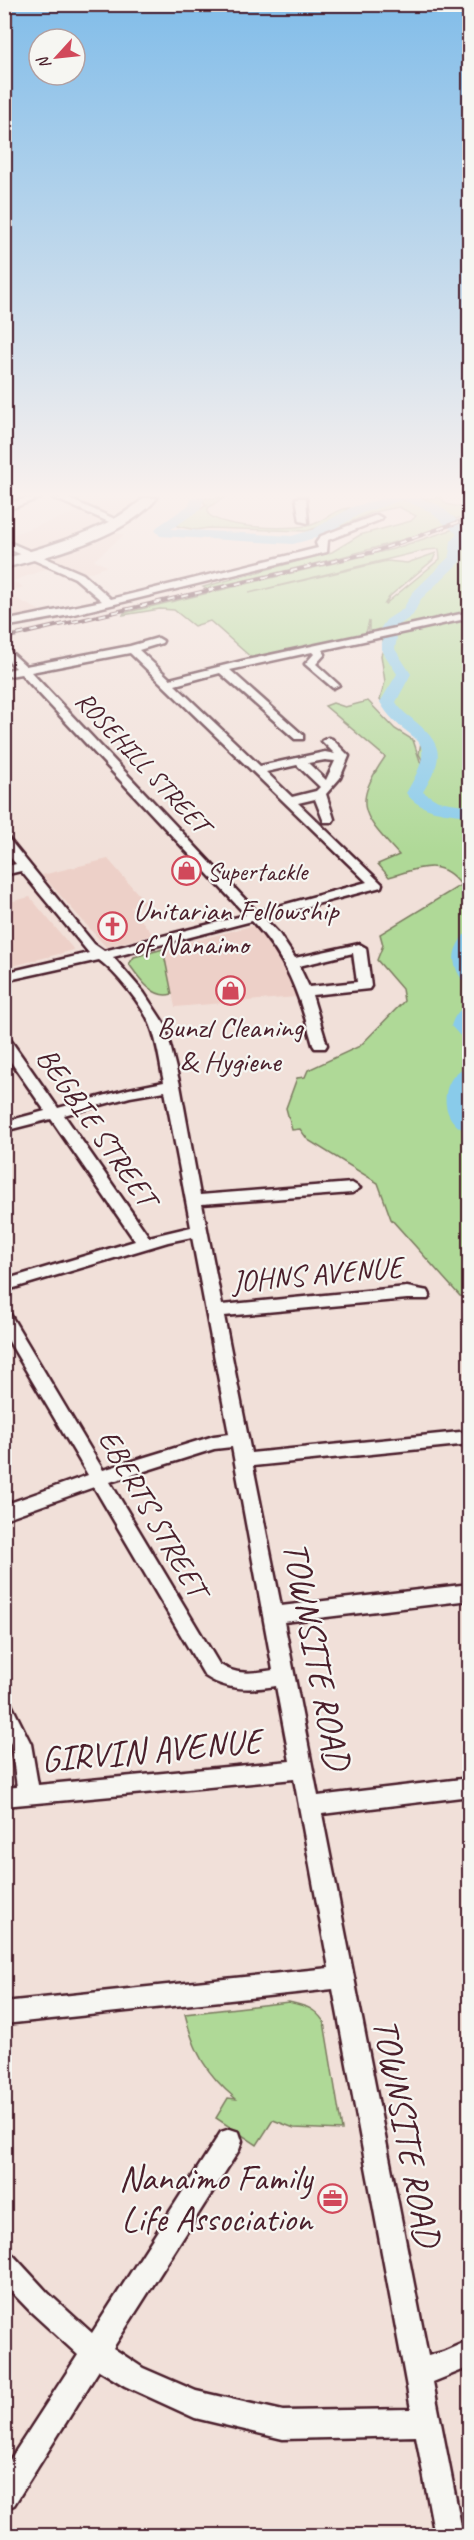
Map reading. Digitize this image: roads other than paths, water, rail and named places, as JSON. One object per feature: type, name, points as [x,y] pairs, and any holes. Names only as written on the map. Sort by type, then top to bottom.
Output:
[{"type":"street","points":[[4,624],[40,617]]},
{"type":"street","points":[[169,683],[463,617]]},
{"type":"street","points":[[4,674],[132,649],[158,641]]},
{"type":"street","name":"ROSEHILL STREET","points":[[4,649],[274,936],[293,963],[320,1046]]},
{"type":"street","points":[[4,977],[121,952],[376,884],[132,649]]},
{"type":"street","points":[[315,649],[320,654],[310,664],[333,685]]},
{"type":"street","points":[[223,670],[299,737]]},
{"type":"street","points":[[290,801],[323,790],[334,778],[342,759],[341,754],[328,741]]},
{"type":"street","points":[[259,770],[325,756],[342,759]]},
{"type":"street","points":[[299,761],[323,790],[328,819]]},
{"type":"street","name":"TOWNSITE ROAD","points":[[4,841],[88,947],[113,964],[152,1013],[161,1035],[201,1230],[449,2535]]},
{"type":"street","points":[[4,871],[25,866]]},
{"type":"street","points":[[293,963],[359,948],[364,986],[304,991]]},
{"type":"street","name":"BEGBIE STREET","points":[[4,1041],[145,1243]]},
{"type":"street","points":[[4,1127],[129,1093],[173,1085]]},
{"type":"street","points":[[195,1200],[352,1188]]},
{"type":"street","points":[[4,1286],[176,1234],[201,1230]]},
{"type":"street","name":"JOHNS AVENUE","points":[[216,1311],[407,1293],[422,1295]]},
{"type":"street","name":"EBERTS STREET","points":[[4,1318],[212,1670],[223,1678],[237,1681],[286,1677]]},
{"type":"street","points":[[244,1460],[470,1437]]},
{"type":"street","points":[[4,1512],[100,1478],[214,1443],[240,1439]]},
{"type":"street","points":[[274,1615],[470,1592]]},
{"type":"street","points":[[4,1710],[21,1744],[29,1794]]},
{"type":"street","name":"GIRVIN AVENUE","points":[[4,1797],[303,1769]]},
{"type":"street","points":[[310,1806],[470,1787]]},
{"type":"street","points":[[4,2013],[342,1977]]},
{"type":"street","points":[[4,2495],[230,2141]]},
{"type":"street","points":[[4,2264],[39,2302],[96,2353],[134,2377],[195,2404],[283,2425],[427,2422]]},
{"type":"street","points":[[418,2372],[446,2365],[470,2353]]},
{"type":"waterway","points":[[401,617],[391,623],[387,629],[390,638],[388,649],[404,674],[388,702],[397,714],[419,732],[430,748],[431,756],[426,772],[414,793],[432,805],[470,811]]},
{"type":"waterway","points":[[470,939],[464,948],[462,958],[464,968],[470,977]]},
{"type":"waterway","points":[[470,1011],[463,1018],[461,1026],[470,1035]]},
{"type":"waterway","points":[[470,1072],[459,1085],[455,1100],[457,1114],[470,1126]]},
{"type":"railway","points":[[4,638],[96,617]]},
{"type":"place","name":"Supertackle","points":[[186,871]]},
{"type":"place","name":"Unitarian Fellowship of Nanaimo","points":[[112,927]]},
{"type":"place","name":"Bunzl Cleaning & Hygiene","points":[[230,990]]},
{"type":"place","name":"Nanaimo Family Life Association","points":[[333,2198]]}]
